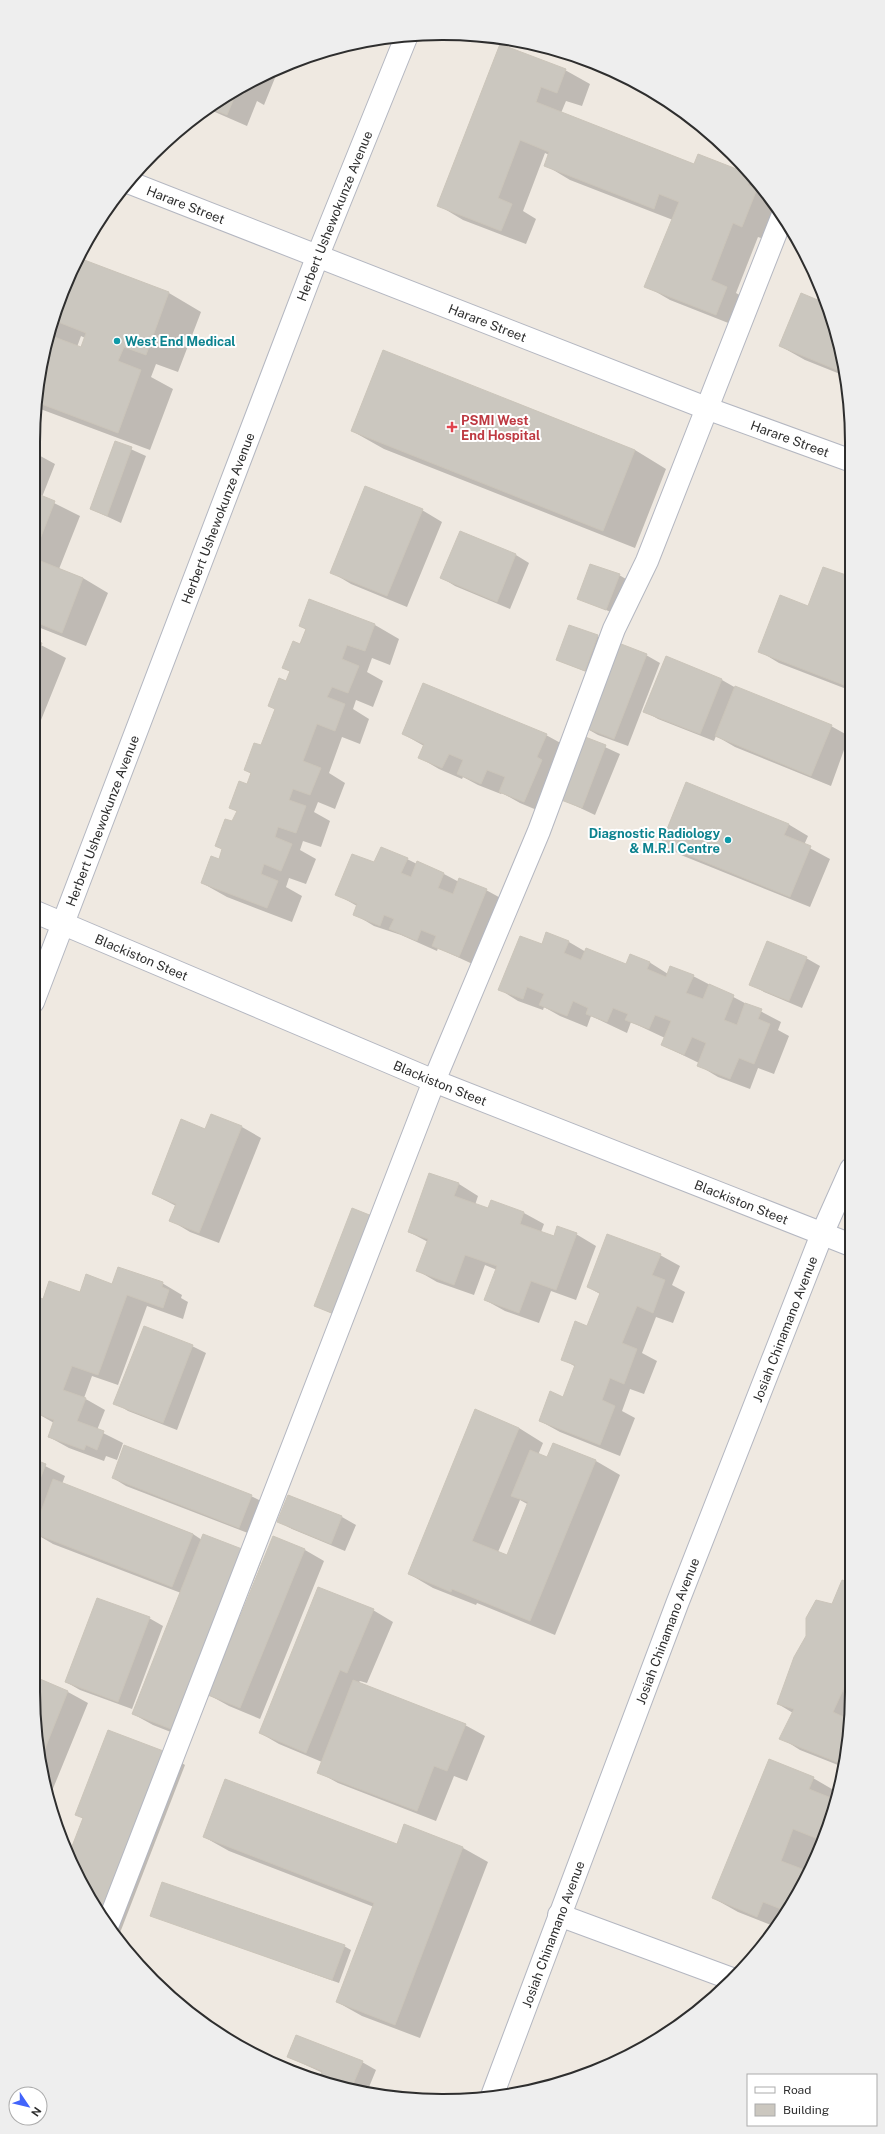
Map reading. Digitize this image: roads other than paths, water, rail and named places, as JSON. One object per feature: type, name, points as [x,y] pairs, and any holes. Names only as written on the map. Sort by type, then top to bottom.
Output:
[{"type":"street","name":"Herbert Ushewokunze Avenue","points":[[40,984],[318,255],[404,42]]},
{"type":"street","name":"Harare Street","points":[[134,184],[706,408],[845,459]]},
{"type":"street","points":[[110,1918],[434,1081],[539,831],[614,629],[647,562],[780,223]]},
{"type":"street","name":"Blackiston Steet","points":[[40,914],[434,1081],[845,1243]]},
{"type":"street","name":"Josiah Chinamano Avenue","points":[[494,2091],[677,1604],[822,1234],[845,1182]]},
{"type":"street","points":[[559,1915],[726,1977]]},
{"type":"place","name":"West End Medical","points":[[117,341]]},
{"type":"place","name":"PSMI West End Hospital","points":[[452,427]]},
{"type":"place","name":"Diagnostic Radiology & M.R.I Centre","points":[[728,840]]}]
